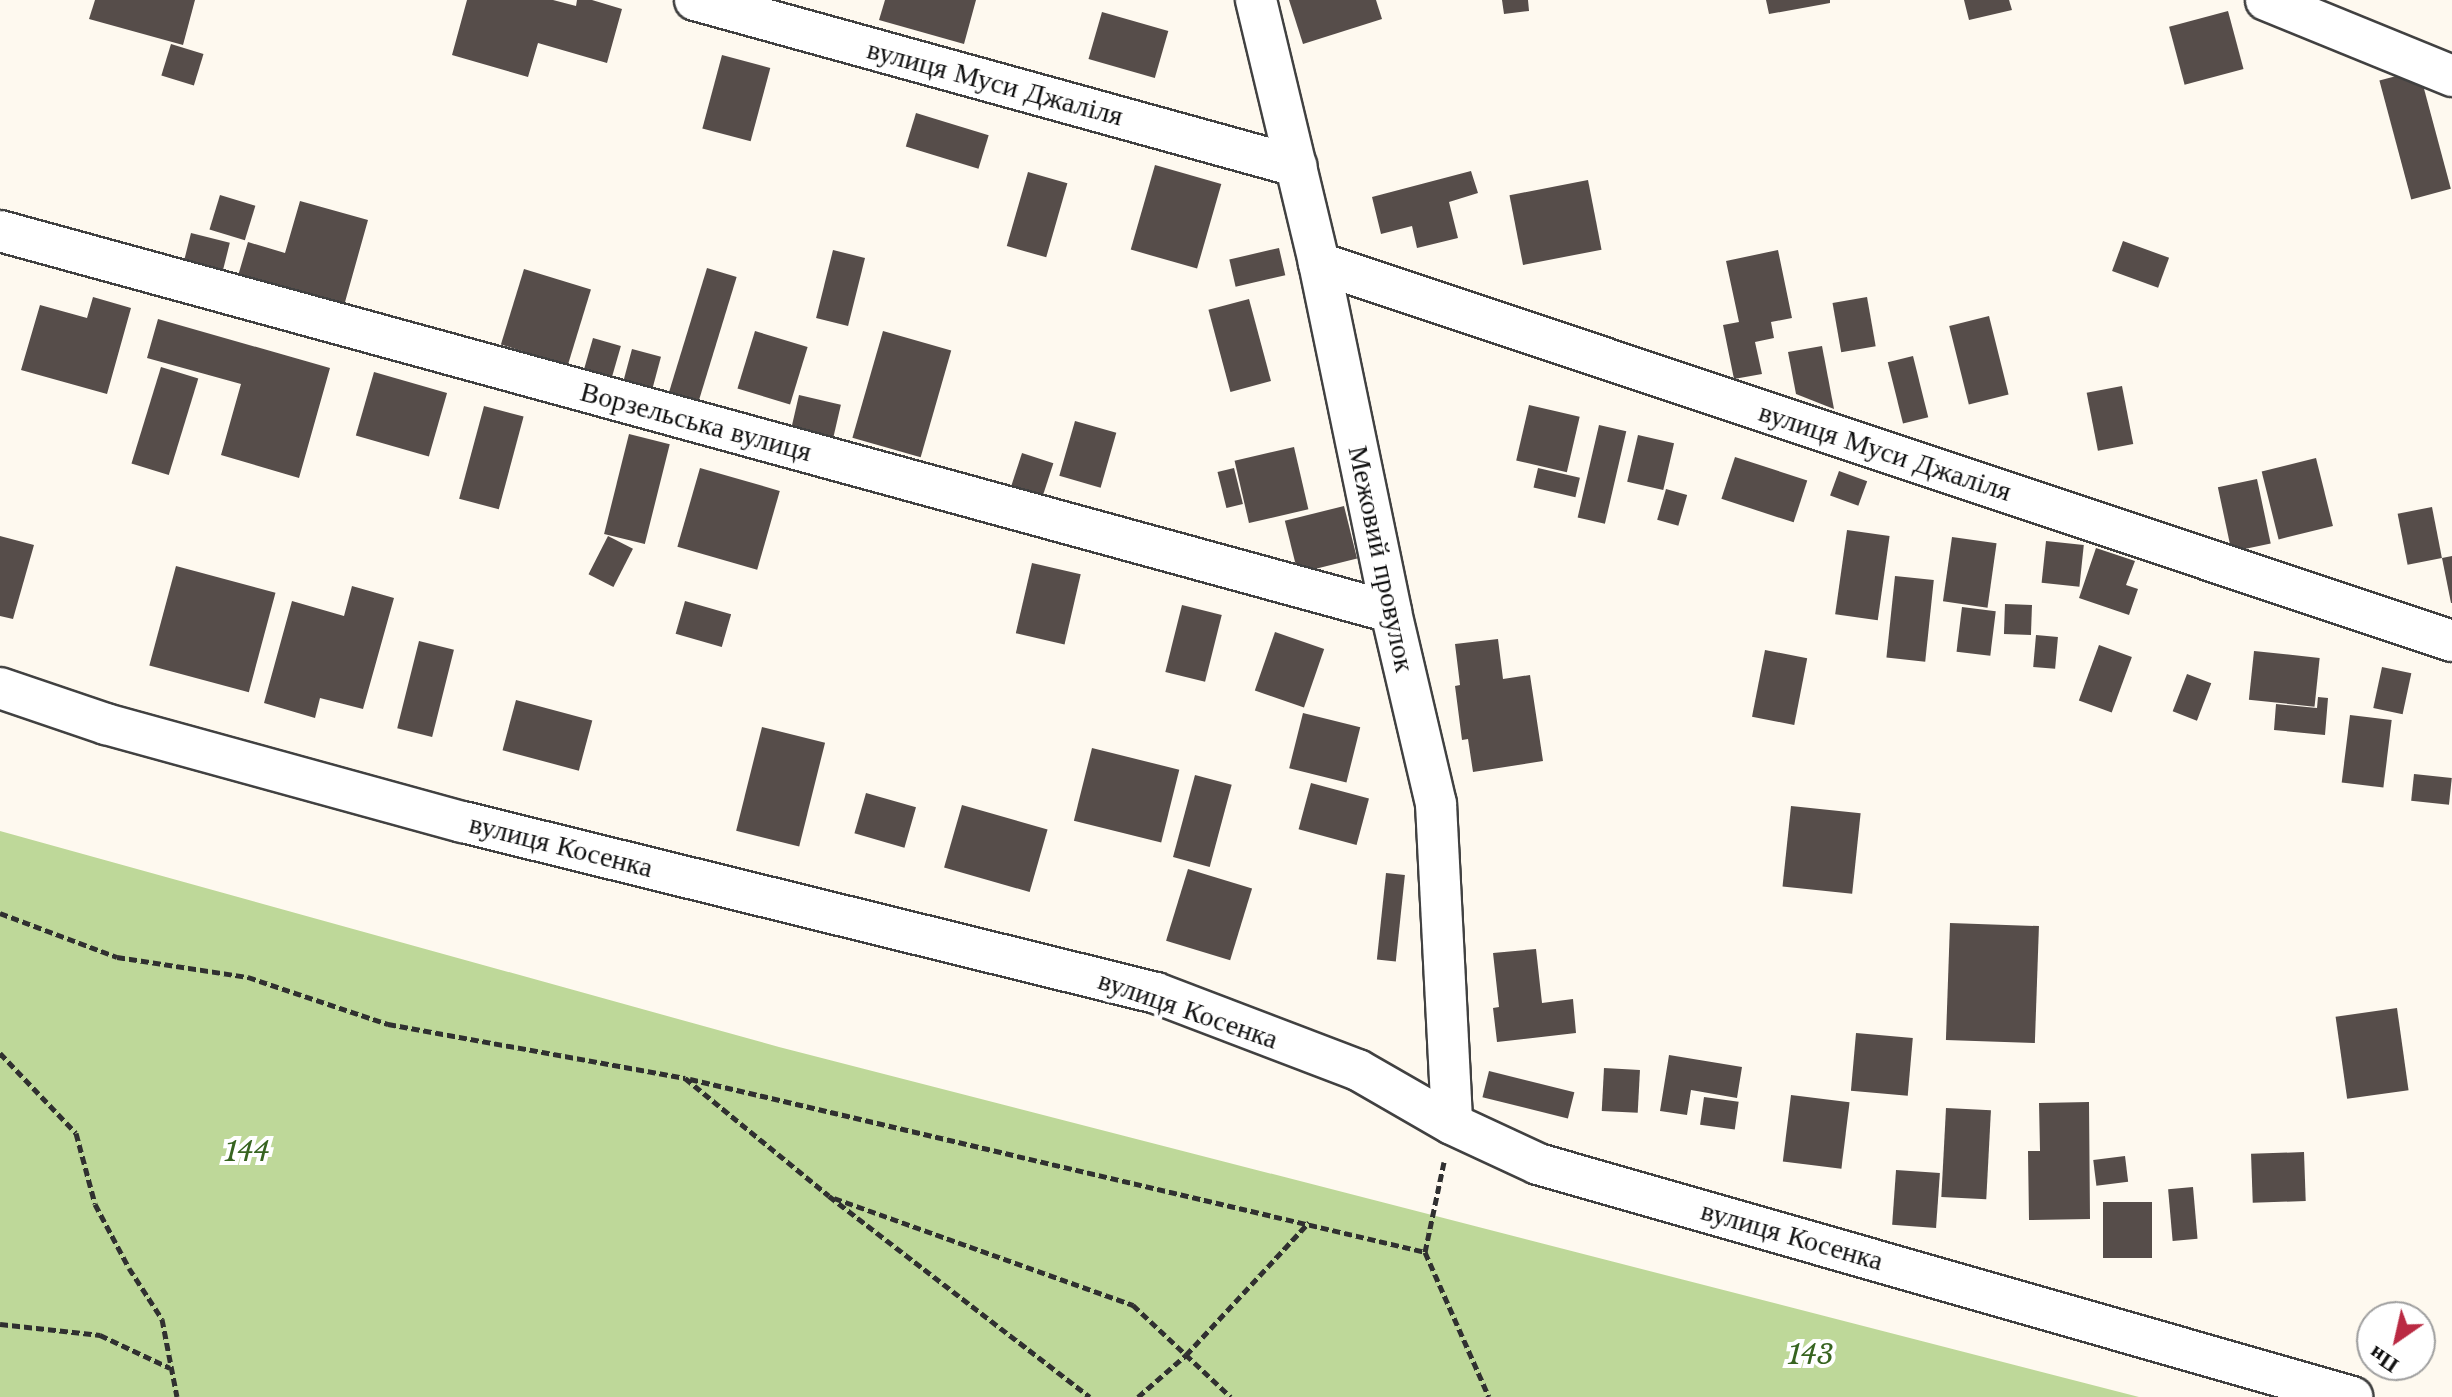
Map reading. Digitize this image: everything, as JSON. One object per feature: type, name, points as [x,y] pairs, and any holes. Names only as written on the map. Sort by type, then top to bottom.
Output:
[{"type":"street","name":"вулиця Муси Джаліля","points":[[695,0],[1296,166]]},
{"type":"street","name":"Межовий провулок","points":[[1256,0],[1319,263],[1391,612],[1436,804],[1452,1124]]},
{"type":"street","points":[[2266,0],[2452,76]]},
{"type":"street","name":"Ворзельська вулиця","points":[[0,231],[1391,612]]},
{"type":"street","name":"вулиця Муси Джаліля","points":[[1319,263],[2452,641]]},
{"type":"street","name":"вулиця Косенка","points":[[0,688],[106,724],[463,822],[1156,993],[1358,1070],[1452,1124],[1538,1164],[2352,1397]]},
{"type":"path","points":[[0,913],[117,957],[248,977],[388,1024],[685,1078],[1309,1222],[1425,1252]]},
{"type":"path","points":[[0,1053],[76,1133],[95,1204],[129,1268],[162,1319],[177,1397]]},
{"type":"path","points":[[685,1078],[829,1196],[1090,1397]]},
{"type":"path","points":[[1452,1124],[1425,1252],[1489,1397]]},
{"type":"path","points":[[829,1196],[1133,1305],[1231,1397]]},
{"type":"path","points":[[1138,1397],[1186,1355],[1309,1222]]},
{"type":"path","points":[[0,1324],[100,1335],[171,1368]]},
{"type":"green space","name":"144","points":[[0,831],[779,1047],[2139,1397],[0,1397]]},
{"type":"building","points":[[95,0],[195,0],[183,45],[89,19]]},
{"type":"building","points":[[467,0],[553,0],[576,6],[577,0],[592,0],[622,9],[607,63],[538,43],[528,77],[452,55]]},
{"type":"building","points":[[885,0],[976,0],[964,44],[879,20]]},
{"type":"building","points":[[1289,0],[1376,0],[1382,19],[1303,44]]},
{"type":"building","points":[[1502,0],[1528,0],[1529,11],[1504,14]]},
{"type":"building","points":[[1766,0],[1830,0],[1830,3],[1769,14]]},
{"type":"building","points":[[1964,0],[2009,0],[2012,10],[1969,20]]},
{"type":"building","points":[[2228,11],[2244,69],[2185,85],[2169,27]]},
{"type":"building","points":[[1102,12],[1168,31],[1155,78],[1088,59]]},
{"type":"building","points":[[171,44],[204,54],[194,85],[161,76]]},
{"type":"building","points":[[722,55],[770,68],[751,141],[702,128]]},
{"type":"building","points":[[2419,70],[2451,189],[2411,199],[2379,81]]},
{"type":"building","points":[[916,113],[989,135],[978,169],[906,146]]},
{"type":"building","points":[[1155,165],[1221,184],[1197,269],[1131,250]]},
{"type":"building","points":[[1471,171],[1478,193],[1449,202],[1458,238],[1417,248],[1412,226],[1381,234],[1372,197]]},
{"type":"building","points":[[1028,172],[1067,183],[1046,257],[1007,246]]},
{"type":"building","points":[[1588,180],[1602,250],[1523,265],[1509,195]]},
{"type":"building","points":[[220,195],[255,206],[245,240],[209,229]]},
{"type":"building","points":[[300,201],[368,220],[340,320],[235,286],[248,242],[285,253]]},
{"type":"building","points":[[191,233],[230,243],[220,283],[181,274]]},
{"type":"building","points":[[2123,241],[2169,258],[2158,288],[2112,271]]},
{"type":"building","points":[[1279,248],[1285,275],[1236,287],[1229,259]]},
{"type":"building","points":[[833,250],[865,258],[848,326],[816,318]]},
{"type":"building","points":[[1778,250],[1792,318],[1771,322],[1774,338],[1755,342],[1762,374],[1734,379],[1723,325],[1739,322],[1726,261]]},
{"type":"building","points":[[707,268],[737,277],[698,402],[669,393]]},
{"type":"building","points":[[524,269],[591,289],[568,365],[501,345]]},
{"type":"building","points":[[93,297],[131,308],[107,394],[21,370],[40,305],[87,318]]},
{"type":"building","points":[[1867,297],[1876,346],[1841,352],[1833,303]]},
{"type":"building","points":[[1249,299],[1271,381],[1230,392],[1208,310]]},
{"type":"building","points":[[1989,316],[2009,395],[1969,405],[1949,326]]},
{"type":"building","points":[[158,319],[330,368],[299,478],[221,455],[241,384],[147,358]]},
{"type":"building","points":[[755,331],[808,347],[790,404],[737,388]]},
{"type":"building","points":[[883,331],[951,351],[921,457],[852,438]]},
{"type":"building","points":[[593,338],[621,346],[610,383],[583,375]]},
{"type":"building","points":[[1822,346],[1834,409],[1796,394],[1788,352]]},
{"type":"building","points":[[632,349],[661,357],[651,393],[622,385]]},
{"type":"building","points":[[1913,356],[1928,417],[1903,423],[1888,362]]},
{"type":"building","points":[[161,367],[198,378],[169,475],[131,464]]},
{"type":"building","points":[[374,372],[447,393],[429,456],[356,435]]},
{"type":"building","points":[[2122,386],[2133,444],[2098,451],[2087,393]]},
{"type":"building","points":[[799,395],[841,405],[833,441],[791,431]]},
{"type":"building","points":[[1529,405],[1580,417],[1567,472],[1516,461]]},
{"type":"building","points":[[484,406],[524,417],[499,509],[459,499]]},
{"type":"building","points":[[1075,421],[1116,433],[1101,488],[1059,476]]},
{"type":"building","points":[[1599,425],[1626,431],[1605,524],[1578,518]]},
{"type":"building","points":[[629,434],[670,444],[645,544],[604,534]]},
{"type":"building","points":[[1638,435],[1674,443],[1663,490],[1627,482]]},
{"type":"building","points":[[1294,447],[1308,509],[1249,523],[1235,461]]},
{"type":"building","points":[[1022,453],[1053,463],[1041,502],[1009,492]]},
{"type":"building","points":[[1735,457],[1807,480],[1794,522],[1721,499]]},
{"type":"building","points":[[2316,458],[2333,526],[2279,539],[2262,472]]},
{"type":"building","points":[[700,468],[780,491],[757,570],[677,547]]},
{"type":"building","points":[[1234,468],[1243,504],[1226,508],[1218,472]]},
{"type":"building","points":[[1538,468],[1580,478],[1575,497],[1534,487]]},
{"type":"building","points":[[1839,471],[1867,481],[1858,506],[1830,495]]},
{"type":"building","points":[[2257,479],[2271,544],[2232,552],[2218,487]]},
{"type":"building","points":[[1666,489],[1687,495],[1678,526],[1657,520]]},
{"type":"building","points":[[1344,506],[1357,558],[1298,573],[1285,521]]},
{"type":"building","points":[[2432,507],[2442,558],[2408,565],[2398,514]]},
{"type":"building","points":[[1847,530],[1890,536],[1878,620],[1835,614]]},
{"type":"building","points":[[0,536],[34,545],[13,619],[0,616]]},
{"type":"building","points":[[608,536],[633,549],[613,587],[588,574]]},
{"type":"building","points":[[1952,537],[1997,543],[1988,608],[1943,601]]},
{"type":"building","points":[[2046,541],[2084,545],[2079,587],[2042,583]]},
{"type":"building","points":[[2096,548],[2135,561],[2126,585],[2138,589],[2129,615],[2079,598]]},
{"type":"building","points":[[2452,556],[2452,603],[2451,603],[2442,558]]},
{"type":"building","points":[[1032,563],[1081,574],[1065,644],[1016,633]]},
{"type":"building","points":[[176,566],[275,593],[249,692],[149,665]]},
{"type":"building","points":[[1895,576],[1934,580],[1925,662],[1886,658]]},
{"type":"building","points":[[352,586],[394,598],[363,709],[320,698],[315,718],[264,703],[292,601],[344,616]]},
{"type":"building","points":[[685,601],[731,614],[722,647],[676,634]]},
{"type":"building","points":[[2005,604],[2032,605],[2031,635],[2004,634]]},
{"type":"building","points":[[1182,605],[1222,615],[1205,682],[1165,672]]},
{"type":"building","points":[[1962,607],[1996,611],[1990,656],[1957,652]]},
{"type":"building","points":[[1275,632],[1324,649],[1304,708],[1255,691]]},
{"type":"building","points":[[2036,635],[2058,637],[2055,669],[2033,667]]},
{"type":"building","points":[[1498,639],[1503,679],[1530,675],[1543,761],[1473,772],[1468,739],[1462,740],[1455,686],[1460,685],[1455,644]]},
{"type":"building","points":[[419,641],[454,650],[432,737],[397,728]]},
{"type":"building","points":[[2099,645],[2132,657],[2112,712],[2079,700]]},
{"type":"building","points":[[1765,650],[1807,658],[1794,725],[1752,717]]},
{"type":"building","points":[[2254,651],[2320,658],[2315,707],[2249,700]]},
{"type":"building","points":[[2382,667],[2411,673],[2403,714],[2373,708]]},
{"type":"building","points":[[2187,674],[2211,683],[2197,721],[2173,711]]},
{"type":"building","points":[[2318,697],[2328,698],[2325,735],[2274,730],[2276,704],[2317,708]]},
{"type":"building","points":[[516,700],[592,720],[579,771],[503,750]]},
{"type":"building","points":[[1303,713],[1360,727],[1346,783],[1289,768]]},
{"type":"building","points":[[2350,715],[2392,720],[2383,788],[2342,782]]},
{"type":"building","points":[[762,727],[825,743],[799,847],[736,831]]},
{"type":"building","points":[[1092,748],[1179,770],[1161,843],[1074,821]]},
{"type":"building","points":[[2414,774],[2452,778],[2449,805],[2411,801]]},
{"type":"building","points":[[1195,775],[1232,785],[1210,867],[1173,857]]},
{"type":"building","points":[[1311,783],[1369,799],[1357,845],[1299,829]]},
{"type":"building","points":[[866,793],[916,807],[904,848],[854,833]]},
{"type":"building","points":[[962,805],[1048,830],[1030,892],[944,867]]},
{"type":"building","points":[[1791,806],[1861,813],[1852,894],[1783,887]]},
{"type":"building","points":[[1188,869],[1252,889],[1230,960],[1166,941]]},
{"type":"building","points":[[1386,873],[1405,875],[1396,962],[1377,960]]},
{"type":"building","points":[[1950,923],[2039,926],[2035,1043],[1946,1040]]},
{"type":"building","points":[[1536,949],[1542,1003],[1573,999],[1576,1033],[1497,1042],[1493,1008],[1499,1007],[1493,953]]},
{"type":"building","points":[[2397,1008],[2409,1090],[2347,1099],[2336,1017]]},
{"type":"building","points":[[1856,1033],[1913,1038],[1908,1096],[1851,1091]]},
{"type":"building","points":[[1669,1055],[1742,1067],[1737,1098],[1691,1090],[1687,1115],[1660,1111]]},
{"type":"building","points":[[1604,1068],[1640,1070],[1638,1113],[1602,1111]]},
{"type":"building","points":[[1489,1071],[1574,1092],[1568,1118],[1482,1097]]},
{"type":"building","points":[[1791,1095],[1850,1102],[1841,1169],[1783,1162]]},
{"type":"building","points":[[1704,1097],[1739,1102],[1735,1130],[1700,1125]]},
{"type":"building","points":[[2089,1102],[2090,1219],[2029,1220],[2028,1151],[2040,1151],[2039,1103]]},
{"type":"building","points":[[1946,1108],[1991,1110],[1986,1199],[1941,1197]]},
{"type":"building","points":[[2304,1152],[2306,1201],[2253,1203],[2251,1154]]},
{"type":"building","points":[[2125,1156],[2128,1182],[2096,1186],[2093,1160]]},
{"type":"building","points":[[1896,1170],[1940,1173],[1936,1228],[1892,1225]]},
{"type":"building","points":[[2193,1187],[2198,1239],[2173,1241],[2168,1189]]},
{"type":"building","points":[[2103,1202],[2152,1202],[2152,1258],[2103,1258]]},
{"type":"park label","name":"143","points":[[1811,1355]]}]
